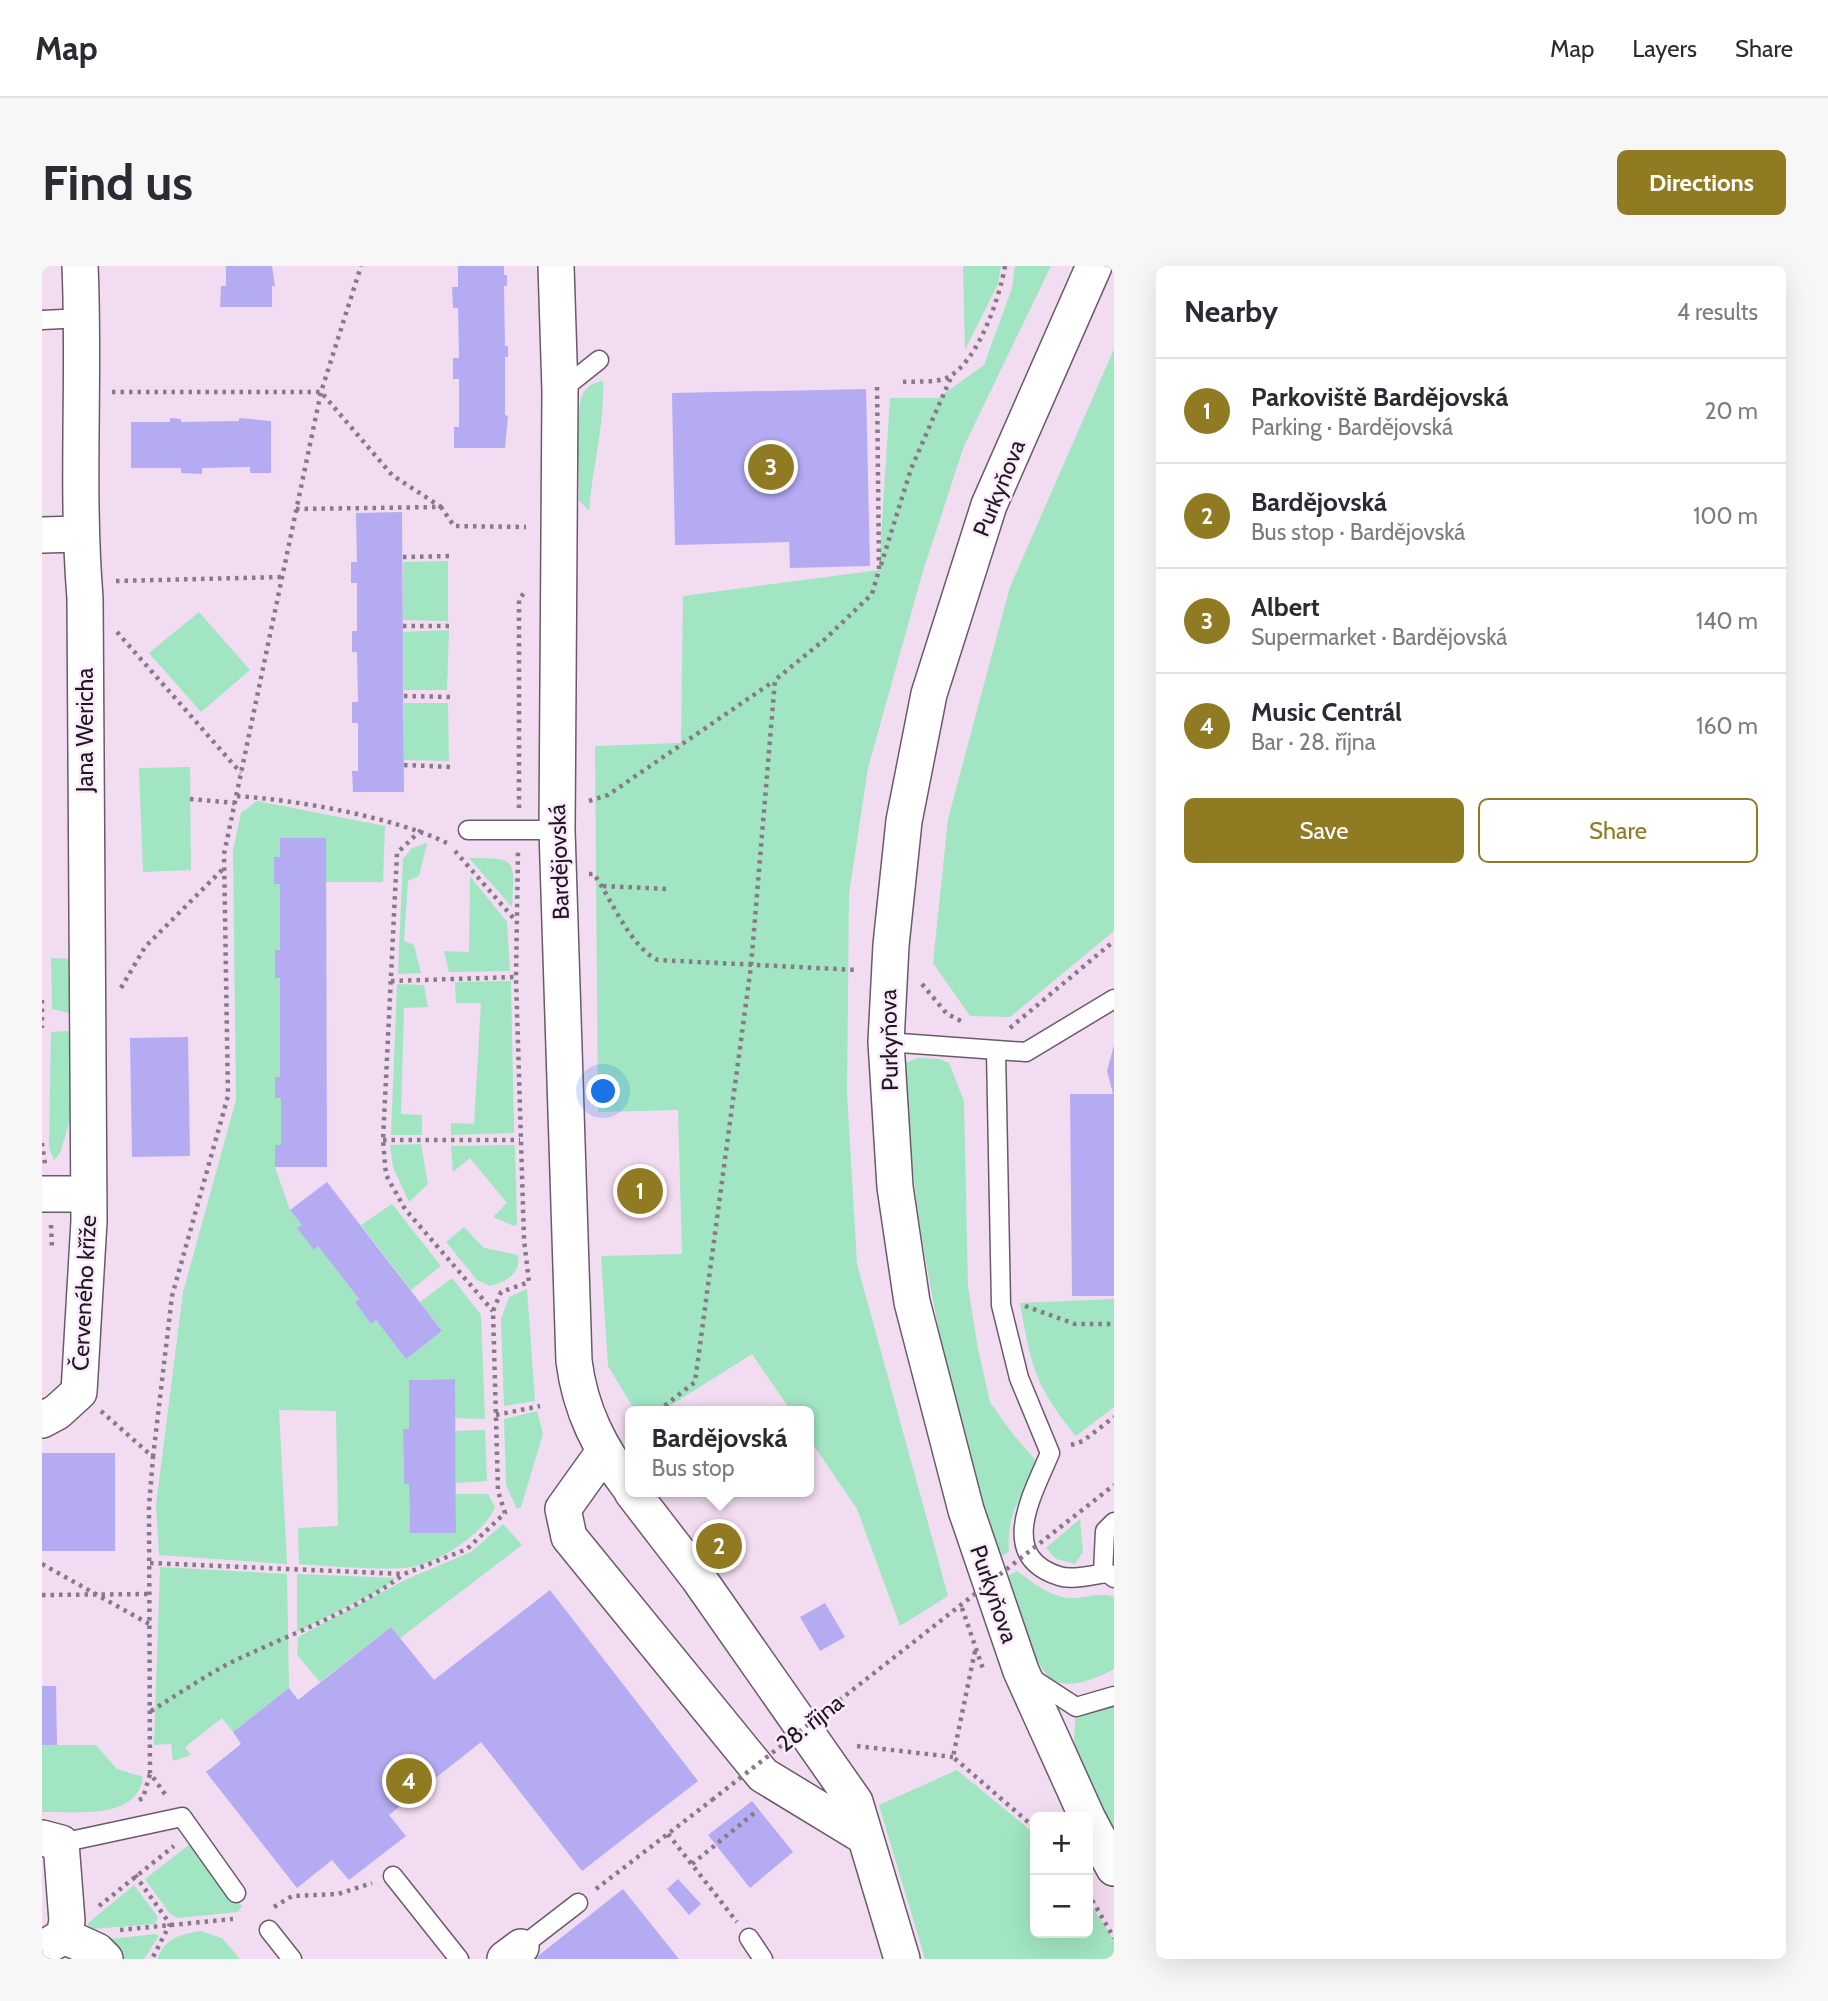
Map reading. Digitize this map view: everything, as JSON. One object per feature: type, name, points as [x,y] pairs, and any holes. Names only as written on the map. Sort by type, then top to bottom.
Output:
[{"type":"street","name":"Jana Wericha","points":[[80,266],[83,318],[80,534],[84,590],[89,1194]]},
{"type":"street","name":"Bardějovská","points":[[556,266],[568,666],[567,817],[574,1361],[578,1389],[603,1453],[625,1482]]},
{"type":"street","name":"Purkyňova","points":[[1084,1812],[1021,1671],[966,1510],[912,1302],[895,1187],[886,1042],[891,945],[904,821],[929,694],[989,505],[1094,266]]},
{"type":"street","points":[[42,535],[80,534]]},
{"type":"street","name":"Červeného kříže","points":[[42,1194],[89,1194],[79,1392],[57,1412],[42,1420]]},
{"type":"street","points":[[603,1453],[563,1509],[569,1537],[763,1775],[865,1837]]},
{"type":"street","name":"Bardějovská","points":[[636,1497],[699,1579],[855,1802],[902,1959]]},
{"type":"street","name":"Purkyňova","points":[[1093,1829],[1114,1868]]},
{"type":"street","points":[[51,1841],[67,1921],[53,1943],[97,1951],[111,1944]]},
{"type":"lane","points":[[42,320],[83,318]]},
{"type":"lane","points":[[559,391],[599,360]]},
{"type":"lane","points":[[468,830],[567,817]]},
{"type":"lane","points":[[886,1042],[1026,1052],[1114,999]]},
{"type":"lane","points":[[996,1051],[1001,1305],[1019,1378],[1050,1453],[1026,1513],[1023,1545],[1037,1565],[1062,1578],[1108,1576],[1105,1531],[1114,1522]]},
{"type":"lane","points":[[1021,1671],[1076,1707],[1114,1696]]},
{"type":"lane","points":[[51,1841],[183,1817],[236,1893]]},
{"type":"lane","points":[[393,1876],[458,1959]]},
{"type":"lane","points":[[513,1953],[578,1903]]},
{"type":"lane","points":[[269,1930],[292,1959]]},
{"type":"lane","points":[[749,1938],[763,1959]]},
{"type":"path","points":[[183,1817],[150,1773],[149,1506],[153,1457],[172,1296],[228,1096],[225,867],[235,803],[321,392],[361,266]]},
{"type":"path","points":[[903,382],[942,380],[952,375],[972,355],[1002,284],[1005,266]]},
{"type":"path","points":[[567,817],[608,795],[775,680],[824,640],[872,594],[911,469],[952,375]]},
{"type":"path","points":[[877,382],[879,570]]},
{"type":"path","points":[[83,393],[321,392],[392,475],[441,507],[454,526],[534,527]]},
{"type":"path","points":[[296,509],[441,507]]},
{"type":"path","points":[[403,557],[453,556]]},
{"type":"path","points":[[84,590],[282,577]]},
{"type":"path","points":[[519,813],[519,599],[526,591],[527,581]]},
{"type":"path","points":[[84,590],[242,773]]},
{"type":"path","points":[[403,626],[453,626]]},
{"type":"path","points":[[664,1406],[695,1382],[751,966],[775,680]]},
{"type":"path","points":[[404,696],[452,697]]},
{"type":"path","points":[[404,765],[452,766]]},
{"type":"path","points":[[237,796],[260,798],[421,830],[449,844],[517,921]]},
{"type":"path","points":[[190,799],[235,803]]},
{"type":"path","points":[[421,830],[397,853],[383,1140],[386,1175],[405,1209],[493,1311]]},
{"type":"path","points":[[150,1712],[228,1664],[312,1627],[382,1591],[404,1574],[467,1549],[505,1513],[498,1491],[493,1311],[501,1292],[529,1282],[520,1140],[516,977],[518,847]]},
{"type":"path","points":[[86,1016],[108,1008],[145,947],[225,867]]},
{"type":"path","points":[[578,872],[594,874],[648,956],[658,960],[858,970]]},
{"type":"path","points":[[602,886],[668,888]]},
{"type":"path","points":[[996,1051],[1013,1023],[1114,941]]},
{"type":"path","points":[[391,981],[516,977]]},
{"type":"path","points":[[915,979],[947,1014],[963,1022],[976,1024]]},
{"type":"path","points":[[42,1000],[42,1028]]},
{"type":"path","points":[[1001,1024],[1013,1023]]},
{"type":"path","points":[[383,1140],[520,1140]]},
{"type":"path","points":[[1001,1305],[1020,1303],[1046,1316],[1075,1324],[1114,1324]]},
{"type":"path","points":[[79,1392],[153,1457]]},
{"type":"path","points":[[496,1415],[540,1406]]},
{"type":"path","points":[[1050,1453],[1083,1441],[1114,1417]]},
{"type":"path","name":"28. října","points":[[578,1903],[1114,1485]]},
{"type":"path","points":[[150,1563],[404,1574]]},
{"type":"path","points":[[42,1564],[151,1625]]},
{"type":"path","points":[[42,1595],[151,1594]]},
{"type":"path","points":[[953,1757],[975,1650]]},
{"type":"path","points":[[844,1744],[953,1757],[1030,1824]]},
{"type":"path","points":[[692,1864],[761,1808]]},
{"type":"path","points":[[53,1943],[135,1875],[194,1832]]},
{"type":"path","points":[[668,1834],[749,1938]]},
{"type":"path","points":[[135,1875],[170,1924]]},
{"type":"path","points":[[270,1910],[292,1896],[338,1894],[393,1876]]},
{"type":"path","points":[[1093,1902],[1114,1938]]},
{"type":"path","points":[[111,1944],[170,1924],[246,1917]]},
{"type":"path","points":[[152,1959],[170,1924]]},
{"type":"green space","points":[[963,266],[1001,266],[998,284],[965,350]]},
{"type":"green space","points":[[1015,266],[1051,266],[964,446],[923,571],[868,768],[849,894],[847,1093],[857,1264],[948,1596],[900,1626],[857,1509],[814,1446],[814,1406],[788,1406],[752,1354],[670,1406],[632,1406],[608,1366],[601,1256],[682,1254],[678,1110],[598,1112],[595,746],[681,743],[683,596],[879,570],[890,398],[938,398],[984,365],[1012,288]]},
{"type":"green space","points":[[1114,349],[1114,931],[1010,1017],[970,1016],[933,963],[948,819],[1010,587]]},
{"type":"green space","points":[[603,381],[602,413],[589,511],[579,500],[578,418],[582,396],[586,390],[590,385]]},
{"type":"green space","points":[[448,561],[448,621],[403,620],[403,562]]},
{"type":"green space","points":[[199,612],[250,670],[201,712],[149,653]]},
{"type":"green space","points":[[449,630],[447,690],[404,690],[403,632]]},
{"type":"green space","points":[[404,703],[448,703],[449,761],[404,760]]},
{"type":"green space","points":[[190,767],[191,870],[143,872],[139,768]]},
{"type":"green space","points":[[257,801],[385,826],[383,882],[326,882],[326,838],[280,838],[280,857],[274,884],[280,884],[280,950],[275,951],[275,977],[280,978],[280,1077],[275,1077],[275,1097],[281,1098],[281,1145],[275,1167],[290,1210],[302,1225],[298,1228],[315,1249],[318,1246],[359,1299],[355,1302],[371,1323],[376,1320],[406,1359],[442,1331],[420,1302],[452,1278],[481,1315],[485,1419],[455,1418],[454,1379],[409,1380],[409,1429],[403,1430],[404,1484],[409,1484],[410,1533],[456,1533],[456,1494],[488,1494],[495,1507],[480,1528],[456,1548],[415,1566],[377,1568],[299,1564],[298,1528],[338,1526],[336,1411],[279,1410],[287,1564],[159,1555],[156,1505],[183,1292],[236,1100],[233,851],[241,813]]},
{"type":"green space","points":[[427,843],[419,876],[408,881],[404,941],[414,945],[421,973],[398,974],[403,859],[412,848]]},
{"type":"green space","points":[[469,858],[497,859],[510,864],[513,879],[512,907]]},
{"type":"green space","points":[[470,876],[507,922],[510,971],[449,972],[444,951],[469,952]]},
{"type":"green space","points":[[51,958],[73,959],[74,1008],[69,1013],[52,1009]]},
{"type":"green space","points":[[511,981],[514,1133],[451,1135],[451,1123],[474,1124],[481,1003],[456,1003],[455,982]]},
{"type":"green space","points":[[397,984],[424,985],[428,1007],[404,1008],[401,1114],[422,1115],[422,1135],[391,1135]]},
{"type":"green space","points":[[67,1031],[75,1037],[77,1097],[60,1153],[54,1160],[49,1147],[51,1032]]},
{"type":"green space","points":[[918,1058],[939,1059],[949,1063],[964,1101],[968,1286],[978,1349],[990,1402],[1038,1463],[1013,1515],[1009,1552],[1002,1556],[984,1510],[964,1440],[925,1255],[914,1179],[905,1063]]},
{"type":"green space","points":[[421,1144],[428,1184],[409,1202],[393,1167],[390,1145]]},
{"type":"green space","points":[[515,1145],[517,1225],[514,1226],[493,1217],[507,1203],[470,1158],[453,1172],[451,1146]]},
{"type":"green space","points":[[392,1204],[441,1266],[411,1290],[361,1225]]},
{"type":"green space","points":[[464,1227],[484,1248],[518,1255],[515,1272],[502,1282],[490,1286],[477,1280],[446,1242]]},
{"type":"green space","points":[[527,1289],[535,1401],[504,1406],[501,1319],[509,1297]]},
{"type":"green space","points":[[1114,1299],[1114,1407],[1076,1436],[1043,1389],[1032,1360],[1020,1303]]},
{"type":"green space","points":[[537,1411],[543,1434],[521,1507],[517,1509],[506,1485],[504,1419]]},
{"type":"green space","points":[[485,1430],[487,1481],[456,1483],[455,1431]]},
{"type":"green space","points":[[1080,1519],[1083,1552],[1075,1564],[1056,1559],[1046,1548]]},
{"type":"green space","points":[[503,1524],[522,1545],[400,1638],[391,1627],[320,1682],[297,1655],[298,1637],[407,1579],[471,1552]]},
{"type":"green space","points":[[160,1567],[287,1574],[289,1688],[233,1732],[222,1718],[185,1747],[191,1755],[173,1761],[171,1744],[154,1745]]},
{"type":"green space","points":[[1017,1571],[1042,1589],[1064,1597],[1114,1597],[1114,1669],[1092,1679],[1067,1684],[1053,1680],[1046,1673],[1032,1648],[1008,1576]]},
{"type":"green space","points":[[297,1574],[396,1578],[380,1590],[297,1632]]},
{"type":"green space","points":[[1114,1699],[1114,1838],[1093,1804],[1074,1741],[1076,1707]]},
{"type":"green space","points":[[42,1745],[96,1745],[117,1769],[143,1777],[138,1791],[129,1801],[103,1811],[42,1812]]},
{"type":"green space","points":[[957,1770],[1030,1830],[1030,1938],[1093,1938],[1093,1908],[1114,1941],[1114,1959],[925,1959],[879,1805]]},
{"type":"green space","points":[[190,1844],[232,1901],[236,1900],[242,1906],[238,1912],[178,1918],[170,1914],[145,1879]]},
{"type":"green space","points":[[134,1885],[158,1917],[155,1924],[92,1929],[87,1924]]},
{"type":"green space","points":[[200,1931],[222,1938],[240,1959],[157,1959],[169,1942],[185,1934]]},
{"type":"green space","points":[[156,1934],[159,1936],[144,1959],[121,1959],[109,1939]]},
{"type":"building","points":[[226,266],[272,266],[275,286],[272,286],[272,307],[220,307],[221,286],[226,286]]},
{"type":"building","points":[[458,266],[504,266],[504,275],[507,275],[507,286],[504,286],[505,346],[508,346],[508,357],[505,357],[505,415],[508,416],[505,448],[454,448],[454,427],[459,427],[459,379],[453,379],[453,358],[459,358],[458,308],[453,308],[452,287],[458,287]]},
{"type":"building","points":[[866,389],[870,566],[790,568],[789,542],[675,545],[672,393]]},
{"type":"building","points":[[170,418],[181,419],[181,422],[239,421],[239,418],[271,421],[271,473],[250,473],[250,467],[202,468],[202,474],[181,473],[181,468],[131,468],[131,422],[170,422]]},
{"type":"building","points":[[402,512],[404,792],[353,792],[352,771],[358,771],[358,723],[352,723],[352,702],[358,702],[357,652],[352,652],[352,631],[357,631],[357,583],[351,583],[351,562],[357,562],[356,513]]},
{"type":"building","points":[[280,838],[326,838],[327,1167],[275,1167],[275,1145],[281,1145],[281,1098],[275,1098],[275,1077],[280,1077],[280,978],[275,978],[275,950],[280,950],[280,884],[274,884],[274,857],[280,857]]},
{"type":"building","points":[[188,1037],[190,1156],[132,1157],[130,1038]]},
{"type":"building","points":[[1114,1045],[1114,1296],[1072,1296],[1070,1094],[1113,1094],[1107,1071]]},
{"type":"building","points":[[327,1182],[442,1331],[406,1359],[376,1320],[371,1324],[355,1302],[359,1299],[318,1246],[314,1250],[297,1228],[302,1225],[290,1210]]},
{"type":"building","points":[[455,1379],[456,1533],[410,1533],[409,1484],[404,1484],[403,1429],[409,1429],[409,1380]]},
{"type":"building","points":[[42,1453],[115,1453],[115,1551],[42,1551]]},
{"type":"building","points":[[550,1590],[698,1781],[582,1871],[481,1742],[389,1815],[406,1836],[349,1880],[332,1860],[297,1888],[206,1772],[241,1744],[233,1732],[289,1688],[298,1700],[391,1627],[434,1680]]},
{"type":"building","points":[[825,1603],[845,1637],[820,1651],[800,1617]]},
{"type":"building","points":[[42,1686],[56,1686],[57,1745],[42,1745]]},
{"type":"building","points":[[752,1801],[793,1852],[750,1888],[708,1835]]},
{"type":"building","points":[[678,1879],[701,1904],[689,1915],[667,1889]]},
{"type":"building","points":[[623,1889],[679,1959],[534,1959]]},
{"type":"place","name":"Albert","points":[[771,467]]},
{"type":"place","name":"Parkoviště Bardějovská","points":[[640,1191]]},
{"type":"place","name":"Bardějovská","points":[[719,1546]]},
{"type":"place","name":"Music Centrál","points":[[409,1781]]}]
